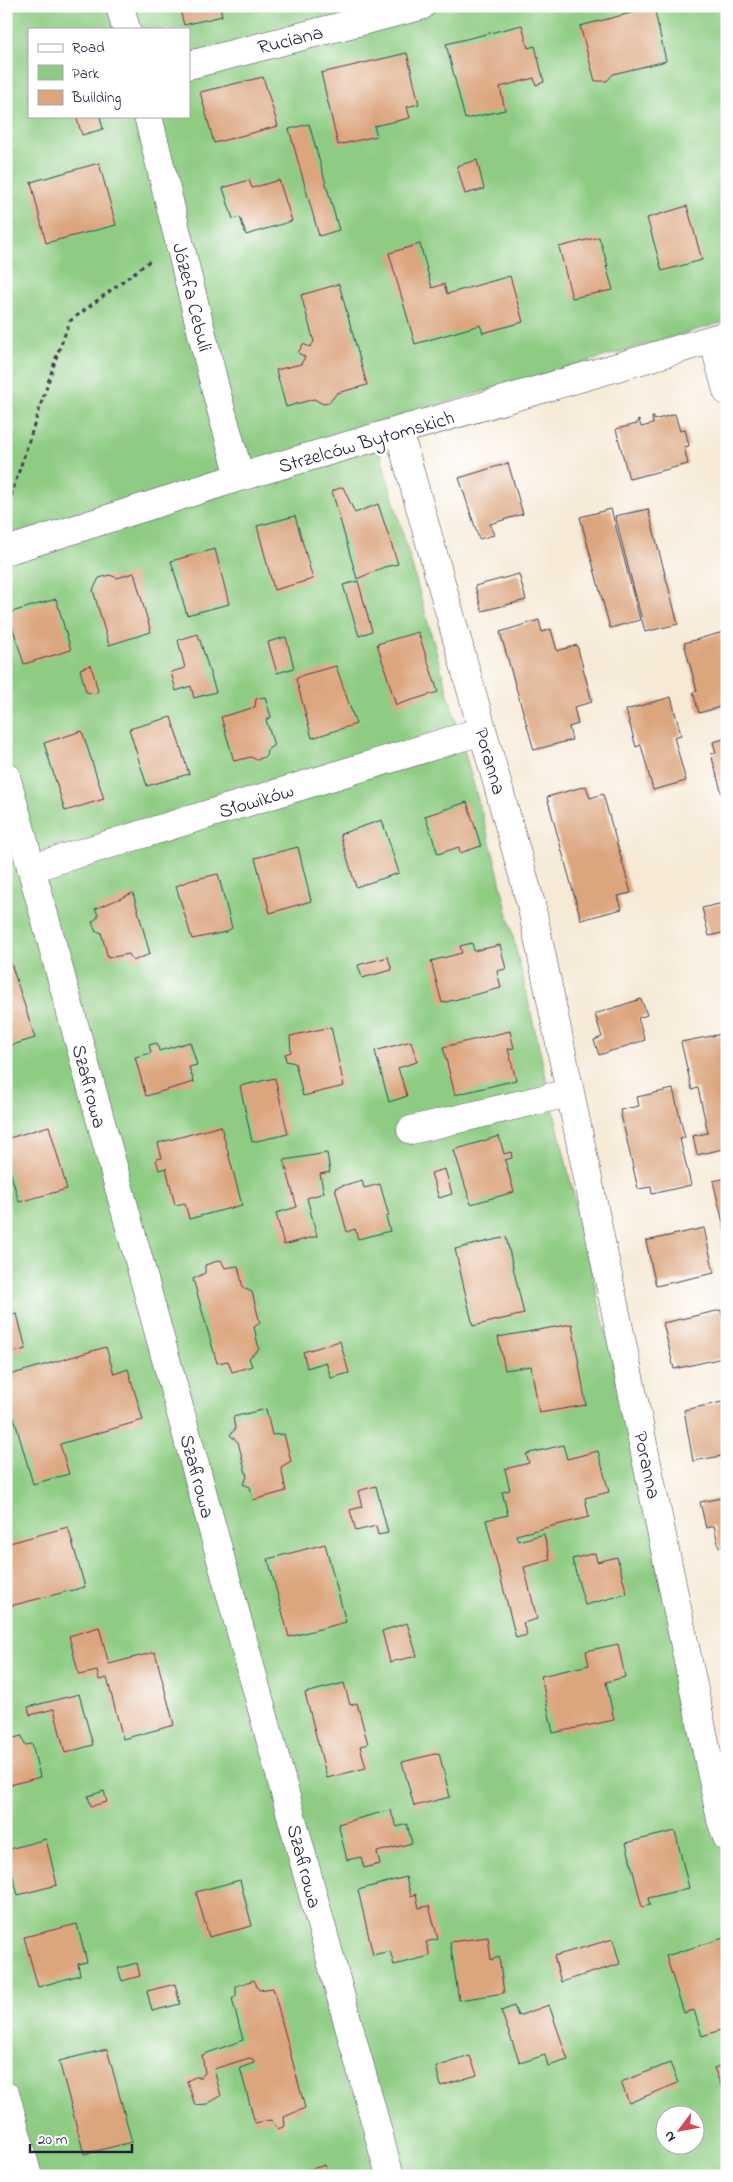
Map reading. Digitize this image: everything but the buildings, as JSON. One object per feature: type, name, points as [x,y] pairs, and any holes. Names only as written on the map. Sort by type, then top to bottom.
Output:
[{"type":"street","points":[[120,6],[126,28]]},
{"type":"street","name":"Ruciana","points":[[190,65],[421,6]]},
{"type":"street","name":"Józefa Cebuli","points":[[148,118],[217,395],[240,477]]},
{"type":"street","points":[[720,337],[727,391]]},
{"type":"street","name":"Strzelców Bytomskich","points":[[6,551],[240,477],[720,337]]},
{"type":"street","name":"Poranna","points":[[399,432],[531,904],[721,1820],[727,1837]]},
{"type":"street","name":"Słowików","points":[[31,868],[482,732]]},
{"type":"street","name":"Szafirowa","points":[[6,776],[390,2176]]},
{"type":"street","points":[[411,1130],[569,1094]]},
{"type":"street","points":[[6,2096],[28,2176]]},
{"type":"path","points":[[6,511],[70,321],[153,258]]},
{"type":"green space","points":[[6,6],[727,6],[727,321],[372,424],[496,864],[727,1849],[727,2176],[6,2176]]}]
